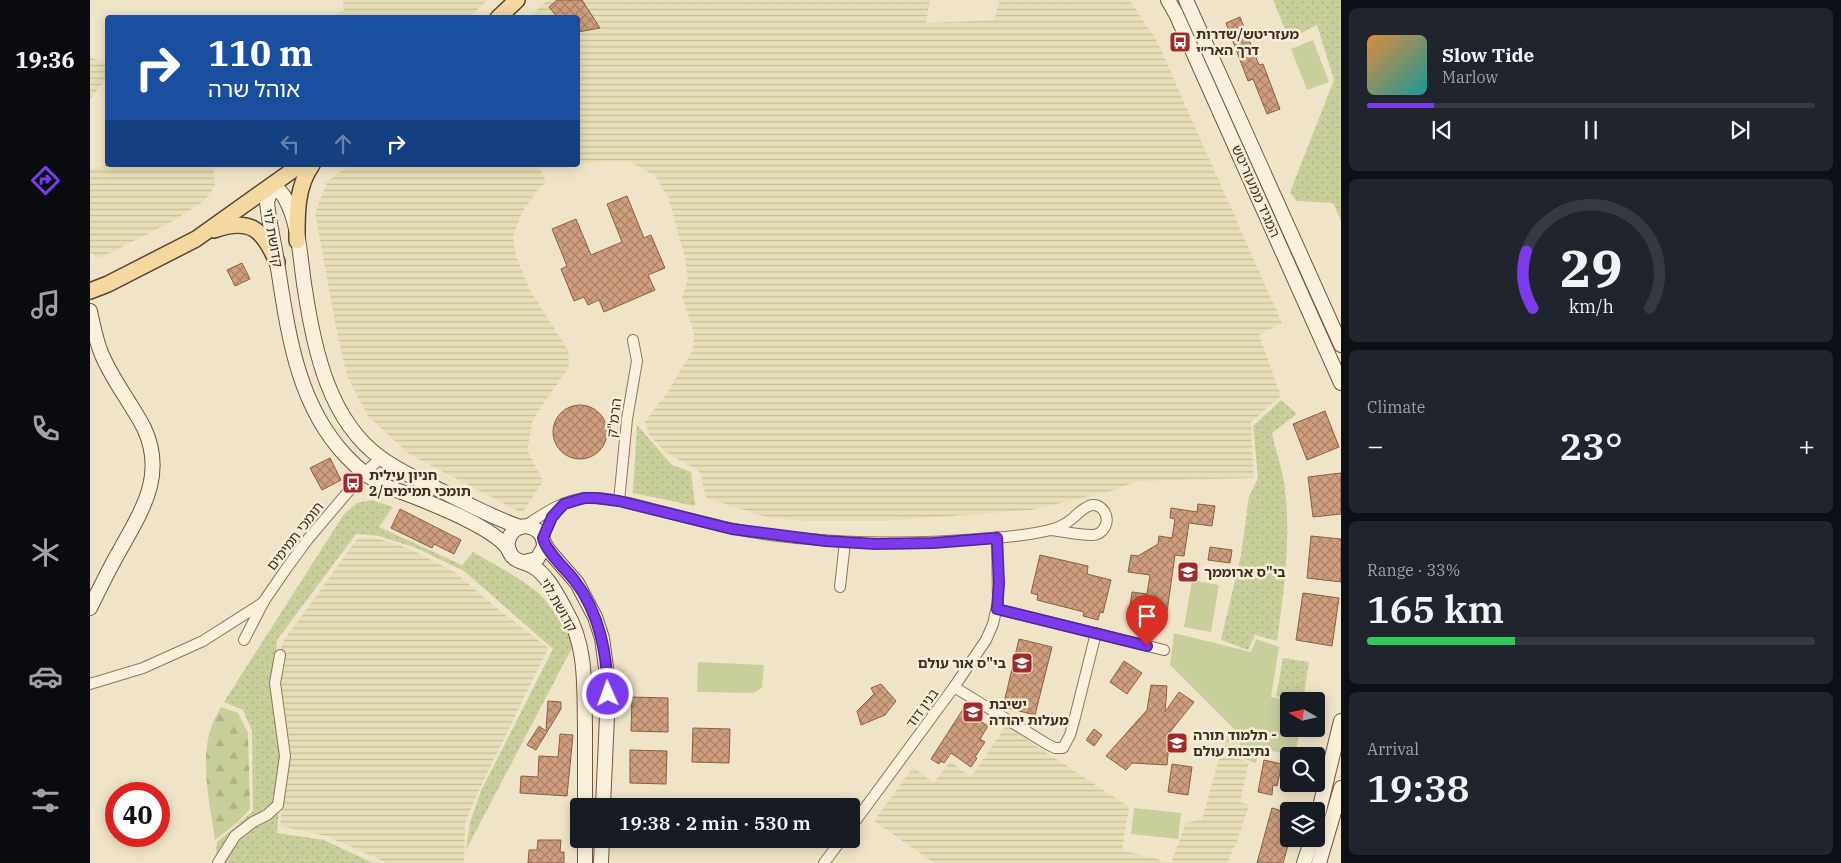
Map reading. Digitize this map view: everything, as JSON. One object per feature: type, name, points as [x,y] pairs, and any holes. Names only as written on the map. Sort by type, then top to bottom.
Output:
[{"type":"main road","points":[[501,15],[517,0]]},
{"type":"main road","points":[[90,291],[108,284],[204,233],[297,167]]},
{"type":"main road","points":[[297,240],[297,212],[302,184],[311,167]]},
{"type":"main road","points":[[204,233],[236,224],[255,229],[269,243],[277,262]]},
{"type":"street","name":"המגיד ממעזריטש","points":[[1168,0],[1176,14],[1341,384]]},
{"type":"street","name":"המגיד ממעזריטש","points":[[1186,0],[1341,345]]},
{"type":"street","name":"קדושת לוי","points":[[273,184],[285,198],[293,218],[311,329],[324,376],[333,397],[352,429],[380,458],[480,510],[522,527]]},
{"type":"street","name":"קדושת לוי","points":[[273,184],[267,202],[288,333],[302,385],[334,444],[364,473],[387,486],[413,495],[488,532],[506,545],[508,550]]},
{"type":"street","points":[[90,311],[102,354],[111,374],[144,429],[153,457],[153,473],[141,513],[90,608]]},
{"type":"street","name":"הרמ\"ק","points":[[619,501],[627,419],[637,361],[633,340]]},
{"type":"street","name":"תומכי תמימים","points":[[244,640],[264,601],[308,539],[364,473],[380,458]]},
{"type":"street","points":[[564,504],[552,517],[543,541],[540,556],[533,561],[524,562],[516,560],[508,550],[510,536],[544,514],[564,504],[584,498],[619,501],[732,529],[780,536],[846,542],[933,543],[997,538],[1050,530],[1062,526],[1086,506],[1096,506],[1104,512],[1107,522],[1102,531],[1093,536],[1050,530]]},
{"type":"street","points":[[522,527],[534,528],[543,541]]},
{"type":"street","name":"בנין דוד","points":[[860,815],[986,640],[997,609],[999,584],[997,538]]},
{"type":"street","name":"קדושת לוי","points":[[543,541],[577,584],[595,617],[602,638],[608,694],[603,798]]},
{"type":"street","points":[[840,587],[846,542]]},
{"type":"street","name":"קדושת לוי","points":[[524,562],[533,566],[542,574],[567,612],[579,640],[584,677],[585,798]]},
{"type":"street","points":[[90,684],[143,668],[204,641],[264,601]]},
{"type":"street","points":[[997,609],[1164,650]]},
{"type":"street","points":[[954,686],[1047,744],[1055,748],[1062,748],[1070,735],[1096,633]]},
{"type":"street","points":[[218,863],[235,836],[253,822],[267,815],[278,805],[285,756],[275,683],[280,655]]},
{"type":"street","points":[[1321,802],[1341,722]]},
{"type":"street","points":[[1319,863],[1341,788]]},
{"type":"street","points":[[1304,863],[1309,847]]},
{"type":"street","points":[[585,848],[585,863]]},
{"type":"street","points":[[601,863],[602,848]]},
{"type":"street","points":[[824,863],[835,848]]},
{"type":"shaded area","points":[[343,0],[488,0],[471,15],[339,15],[338,12],[344,10]]},
{"type":"shaded area","points":[[548,0],[930,0],[926,23],[994,20],[1000,0],[1129,0],[1156,39],[1282,323],[1259,335],[1281,396],[1251,422],[1254,478],[1137,481],[1111,491],[1031,510],[884,521],[809,521],[770,518],[706,498],[700,472],[664,451],[649,435],[645,422],[667,393],[693,350],[694,333],[682,296],[688,280],[685,258],[668,197],[655,176],[629,161],[581,163],[580,15],[531,15]]},
{"type":"shaded area","points":[[90,56],[105,62],[105,80],[90,99]]},
{"type":"shaded area","points":[[105,164],[105,167],[213,167],[215,186],[204,201],[173,221],[104,256],[96,258],[92,253],[90,254],[90,170]]},
{"type":"shaded area","points":[[346,167],[539,167],[546,182],[535,193],[522,213],[513,236],[516,257],[531,292],[568,350],[569,367],[533,419],[527,450],[543,481],[522,513],[409,454],[368,416],[347,376],[315,213],[327,182]]},
{"type":"shaded area","points":[[358,538],[376,538],[410,549],[456,573],[495,607],[548,648],[465,823],[464,863],[387,863],[326,836],[280,826],[286,783],[277,697],[282,643]]},
{"type":"shaded area","points":[[1006,726],[1129,807],[1122,850],[1171,863],[934,863],[874,821],[913,767],[934,783],[950,761],[971,777]]},
{"type":"shaded area","points":[[1227,730],[1237,737],[1235,758],[1249,762],[1240,802],[1249,805],[1237,841],[1227,863],[1171,863],[1186,823],[1202,819]]},
{"type":"green space","points":[[1273,0],[1341,0],[1341,221],[1333,203],[1296,201],[1290,192],[1334,80],[1317,25],[1289,39]]},
{"type":"green space","points":[[1313,40],[1329,82],[1307,90],[1291,49]]},
{"type":"green space","points":[[1281,400],[1297,414],[1272,433],[1284,482],[1287,508],[1286,565],[1280,622],[1277,641],[1255,635],[1248,650],[1221,640],[1241,555],[1249,496],[1258,478],[1253,426]]},
{"type":"green space","points":[[637,425],[672,465],[691,472],[695,506],[633,493]]},
{"type":"green space","points":[[372,500],[393,507],[379,527],[462,565],[473,552],[529,586],[547,602],[574,644],[466,850],[470,822],[481,791],[553,649],[464,571],[416,548],[379,536],[356,534],[277,640],[272,702],[280,721],[281,785],[277,833],[324,840],[373,863],[215,863],[217,842],[253,811],[252,731],[243,710],[224,702],[344,514],[357,503]]},
{"type":"green space","points":[[1192,580],[1219,585],[1211,632],[1184,627]]},
{"type":"green space","points":[[1174,633],[1251,652],[1256,639],[1279,647],[1271,697],[1280,699],[1280,738],[1298,738],[1297,747],[1280,747],[1280,753],[1259,748],[1256,763],[1239,757],[1240,735],[1170,665]]},
{"type":"green space","points":[[1283,658],[1309,662],[1304,692],[1280,692],[1280,697],[1276,696]]},
{"type":"green space","points":[[698,662],[764,665],[762,688],[753,693],[697,692]]},
{"type":"green space","points":[[221,707],[238,713],[248,733],[250,809],[237,823],[215,840],[208,797],[206,753],[212,725]]},
{"type":"green space","points":[[1134,808],[1181,813],[1178,839],[1131,834]]},
{"type":"building","points":[[557,0],[582,0],[600,28],[580,32],[580,15],[556,15],[549,7]]},
{"type":"building","points":[[1240,17],[1259,65],[1263,64],[1280,109],[1267,114],[1253,79],[1248,81],[1226,23]]},
{"type":"building","points":[[627,196],[644,238],[651,235],[665,268],[648,275],[655,290],[604,312],[599,300],[588,305],[584,297],[574,301],[561,269],[567,266],[552,229],[576,219],[591,255],[622,242],[607,204]]},
{"type":"building","points":[[242,263],[250,279],[235,286],[227,270]]},
{"type":"building","points":[[575,405],[585,405],[595,409],[603,417],[607,432],[603,447],[595,455],[585,459],[575,459],[565,455],[557,447],[553,437],[553,427],[557,417],[565,409]]},
{"type":"building","points":[[1325,411],[1339,447],[1307,460],[1293,424]]},
{"type":"building","points":[[330,458],[341,480],[322,490],[310,468]]},
{"type":"building","points":[[1341,473],[1341,514],[1313,517],[1308,477]]},
{"type":"building","points":[[1198,504],[1215,506],[1212,526],[1189,523],[1184,556],[1175,555],[1167,612],[1157,611],[1156,618],[1129,614],[1132,592],[1147,594],[1150,575],[1128,572],[1131,555],[1138,556],[1158,544],[1159,536],[1172,538],[1175,519],[1170,518],[1171,508],[1197,512]]},
{"type":"building","points":[[400,509],[461,540],[454,554],[434,544],[432,548],[391,528]]},
{"type":"building","points":[[1311,536],[1341,539],[1341,582],[1307,578]]},
{"type":"building","points":[[1210,547],[1232,550],[1230,563],[1208,560]]},
{"type":"building","points":[[1040,555],[1088,566],[1087,574],[1111,580],[1103,613],[1100,612],[1098,620],[1083,616],[1084,612],[1037,600],[1038,595],[1031,593]]},
{"type":"building","points":[[1303,593],[1339,598],[1332,646],[1296,640]]},
{"type":"building","points":[[1019,639],[1052,647],[1035,715],[1003,707]]},
{"type":"building","points":[[1124,661],[1142,673],[1127,694],[1110,682]]},
{"type":"building","points":[[881,684],[896,701],[885,715],[861,725],[857,711],[874,694],[871,688]]},
{"type":"building","points":[[1151,685],[1167,686],[1165,712],[1179,692],[1194,702],[1170,732],[1167,765],[1132,763],[1126,770],[1106,756],[1147,710]]},
{"type":"building","points":[[632,697],[668,698],[668,732],[631,731]]},
{"type":"building","points":[[548,701],[561,702],[561,709],[536,750],[527,745],[539,726],[546,731]]},
{"type":"building","points":[[967,703],[983,713],[979,720],[988,726],[980,739],[985,742],[971,767],[951,753],[944,763],[941,761],[939,764],[931,759]]},
{"type":"building","points":[[693,728],[730,729],[729,763],[692,762]]},
{"type":"building","points":[[1094,729],[1102,735],[1094,746],[1086,740]]},
{"type":"building","points":[[560,734],[573,735],[567,796],[520,793],[521,776],[538,777],[539,756],[558,757]]},
{"type":"building","points":[[630,750],[667,751],[666,784],[630,783]]},
{"type":"building","points":[[1264,760],[1280,764],[1277,786],[1273,785],[1272,795],[1258,792]]},
{"type":"building","points":[[1172,764],[1192,767],[1188,795],[1168,792]]},
{"type":"building","points":[[1272,808],[1280,810],[1280,847],[1288,847],[1283,863],[1257,863]]},
{"type":"building","points":[[538,840],[561,840],[560,852],[564,852],[564,863],[528,863],[529,850],[537,850]]},
{"type":"place","name":"מעזריטש/שדרות דרך האר״י","points":[[1180,42]]},
{"type":"place","name":"חניון עילית 2/תומכי תמימים","points":[[353,483]]},
{"type":"place","name":"בי\"ס ארוממך","points":[[1188,572]]},
{"type":"place","name":"בי\"ס אור עולם","points":[[1022,663]]},
{"type":"place","name":"ישיבת מעלות יהודה","points":[[973,712]]},
{"type":"place","name":"תלמוד תורה - נתיבות עולם","points":[[1177,743]]},
{"type":"route","points":[[608,694],[604,644],[595,617],[588,601],[577,584],[549,551],[543,538],[548,524],[557,510],[564,504],[584,498],[619,501],[732,529],[826,541],[876,544],[933,543],[997,538],[999,584],[997,609],[1147,646]]}]
